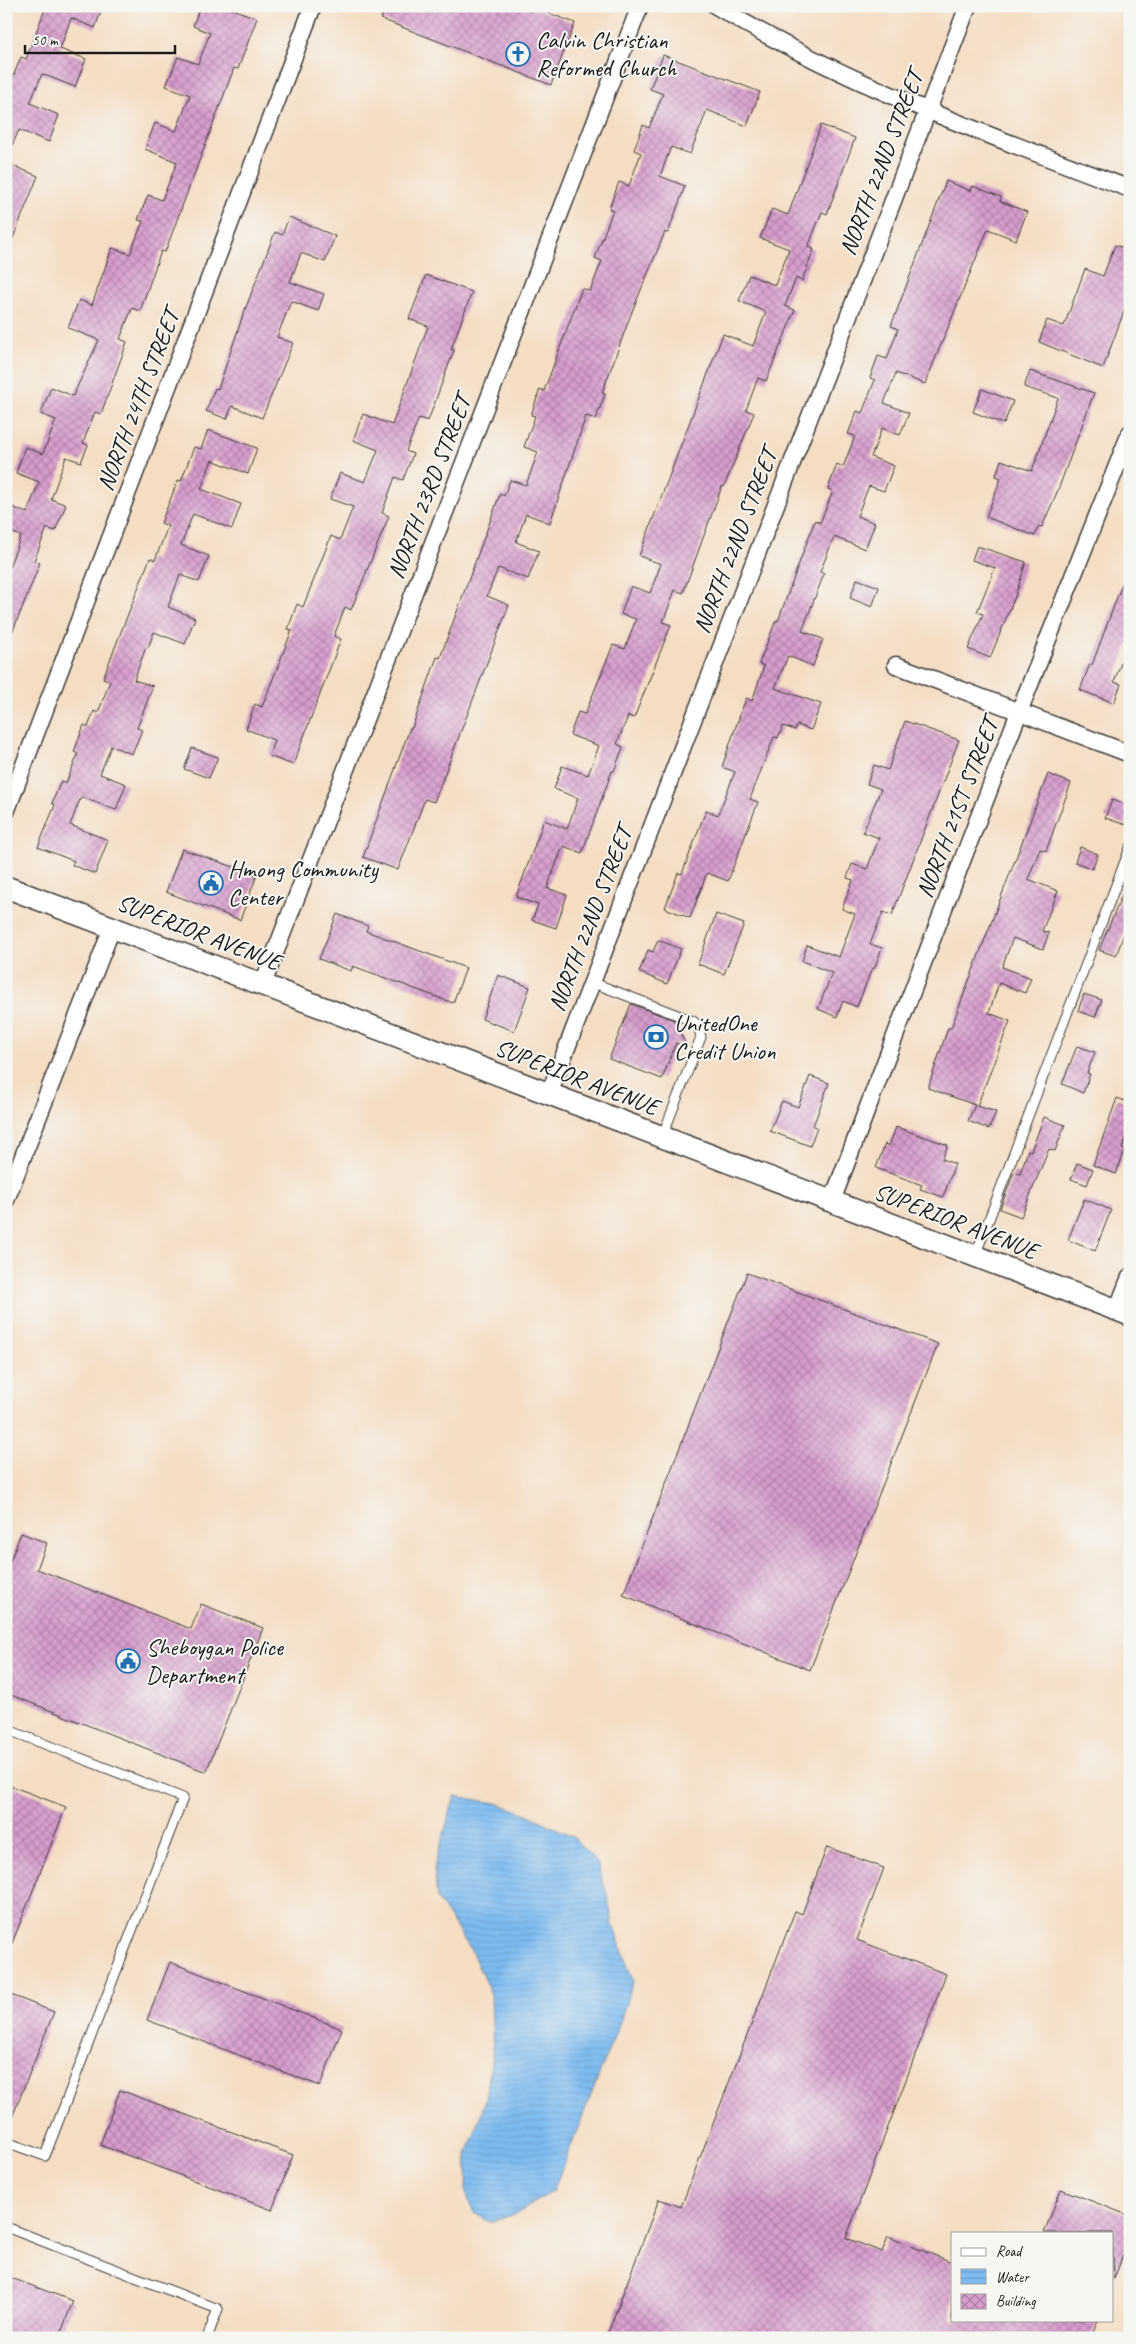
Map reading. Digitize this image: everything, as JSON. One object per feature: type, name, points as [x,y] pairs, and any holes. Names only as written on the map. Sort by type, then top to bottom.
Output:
[{"type":"street","name":"NORTH 24TH STREET","points":[[6,812],[313,6]]},
{"type":"street","name":"NORTH 23RD STREET","points":[[263,984],[640,6]]},
{"type":"street","points":[[716,6],[755,30],[822,65],[927,111],[1130,190]]},
{"type":"street","name":"NORTH 22ND STREET","points":[[549,1094],[968,6]]},
{"type":"street","name":"NORTH 21ST STREET","points":[[832,1202],[1019,712],[1130,433]]},
{"type":"street","points":[[896,665],[1130,754]]},
{"type":"street","name":"SUPERIOR AVENUE","points":[[6,887],[1123,1313]]},
{"type":"street","points":[[6,1200],[112,928]]},
{"type":"street","points":[[1123,1313],[1130,1277]]},
{"type":"lane","points":[[975,1256],[1130,848]]},
{"type":"lane","points":[[591,982],[693,1020],[698,1025],[700,1037],[662,1137]]},
{"type":"lane","points":[[6,1729],[183,1798],[45,2156],[6,2142]]},
{"type":"lane","points":[[6,2227],[218,2309],[207,2338]]},
{"type":"water","points":[[455,1796],[496,1803],[527,1814],[572,1836],[597,1863],[607,1894],[613,1925],[633,1981],[621,2019],[553,2191],[518,2213],[490,2222],[474,2213],[466,2193],[467,2155],[486,2099],[493,2049],[491,1995],[471,1950],[437,1899],[434,1867]]},
{"type":"building","points":[[43,6],[103,6],[95,28],[71,18],[60,49],[86,59],[75,87],[42,74],[30,103],[59,115],[49,142],[19,130],[6,159],[6,94],[21,57],[26,59],[45,9]]},
{"type":"building","points":[[200,6],[224,6],[257,18],[238,69],[234,68],[165,252],[161,251],[140,311],[132,308],[120,339],[127,342],[101,414],[95,412],[83,443],[88,445],[81,462],[66,457],[51,499],[66,505],[55,531],[47,528],[34,561],[40,563],[6,648],[6,575],[21,536],[6,530],[6,505],[27,513],[39,482],[16,473],[25,447],[43,454],[56,420],[41,414],[51,387],[73,396],[99,340],[68,328],[79,300],[92,305],[112,248],[130,254],[143,221],[138,220],[148,195],[162,200],[177,162],[145,149],[155,123],[176,131],[190,95],[166,86],[178,57],[198,64],[210,33],[193,26]]},
{"type":"building","name":"Calvin Christian Reformed Church","points":[[386,6],[530,6],[575,23],[551,85],[381,19]]},
{"type":"building","points":[[663,55],[760,92],[747,126],[707,110],[690,154],[671,147],[660,176],[685,186],[668,233],[665,232],[631,314],[602,393],[605,394],[596,419],[586,416],[550,523],[526,514],[516,542],[539,551],[528,579],[498,568],[487,596],[509,605],[434,802],[425,799],[398,870],[363,857],[437,657],[440,658],[500,494],[504,496],[510,480],[526,485],[538,452],[524,447],[535,416],[531,415],[540,389],[544,391],[582,288],[590,291],[602,261],[595,258],[613,210],[609,209],[619,182],[629,186],[641,153],[634,150],[643,125],[649,128],[663,94],[650,89]]},
{"type":"building","points":[[821,125],[855,138],[827,214],[822,212],[808,247],[814,249],[802,281],[796,278],[785,306],[795,310],[766,381],[758,378],[746,410],[754,413],[724,487],[722,486],[683,593],[675,590],[663,622],[671,625],[634,718],[628,716],[617,744],[623,747],[614,771],[612,771],[582,853],[563,846],[547,888],[567,895],[556,928],[532,920],[538,905],[516,897],[544,820],[567,829],[578,798],[554,789],[562,766],[588,775],[599,746],[570,735],[578,712],[585,714],[613,645],[625,649],[636,619],[621,614],[631,586],[650,593],[661,564],[639,556],[723,334],[753,346],[766,312],[739,301],[749,275],[775,285],[789,249],[760,238],[772,209],[788,215]]},
{"type":"building","points":[[6,163],[38,176],[7,253],[6,253]]},
{"type":"building","points":[[946,181],[971,191],[973,186],[1001,197],[1000,201],[1027,212],[1016,240],[988,229],[925,384],[896,373],[884,403],[909,413],[900,435],[882,428],[871,457],[894,466],[884,491],[869,486],[857,516],[875,523],[865,549],[834,537],[820,572],[824,574],[802,631],[823,639],[813,666],[788,656],[775,688],[821,704],[811,730],[797,725],[795,730],[783,726],[778,738],[774,737],[750,799],[758,802],[728,881],[707,873],[690,918],[665,908],[678,873],[682,874],[706,810],[718,815],[735,772],[722,767],[746,698],[752,701],[764,666],[759,664],[776,620],[778,621],[815,520],[820,523],[833,491],[828,489],[837,464],[843,467],[855,436],[848,434],[857,411],[862,413],[875,380],[870,378],[878,356],[887,359],[898,329],[891,326]]},
{"type":"building","points":[[289,217],[335,236],[325,262],[301,253],[290,282],[324,294],[318,311],[291,301],[277,337],[293,343],[262,418],[232,406],[227,419],[206,411],[215,388],[218,389],[243,315],[275,232],[282,235]]},
{"type":"building","points":[[1115,245],[1130,250],[1130,295],[1103,368],[1039,342],[1047,320],[1064,326],[1085,269],[1103,276]]},
{"type":"building","points":[[426,275],[472,292],[451,349],[454,350],[428,421],[419,418],[406,451],[413,454],[403,480],[395,477],[382,513],[389,516],[351,610],[345,607],[334,636],[341,639],[293,765],[269,756],[274,740],[246,729],[255,704],[262,707],[292,630],[288,629],[297,604],[303,607],[331,536],[340,540],[353,507],[330,499],[340,473],[365,482],[378,450],[353,440],[363,414],[392,425],[428,326],[409,319]]},
{"type":"building","points":[[1030,371],[1094,393],[1058,490],[1042,527],[1039,526],[1035,536],[986,517],[1001,478],[996,476],[1001,460],[1032,471],[1058,398],[1024,387]]},
{"type":"building","points":[[982,389],[1013,401],[1004,424],[973,412]]},
{"type":"building","points":[[208,430],[257,448],[248,474],[212,460],[201,489],[241,504],[232,529],[193,514],[181,545],[209,556],[199,582],[180,575],[168,607],[195,618],[185,644],[154,632],[148,648],[146,647],[134,680],[153,686],[137,728],[142,730],[132,754],[111,746],[100,774],[126,784],[116,810],[81,797],[70,825],[108,840],[95,874],[72,865],[74,861],[38,847],[55,805],[52,803],[61,781],[66,783],[78,754],[74,752],[84,725],[88,727],[94,711],[98,713],[110,681],[103,678],[150,558],[155,560],[168,526],[161,523],[178,480],[181,481],[194,447],[201,449]]},
{"type":"building","points":[[977,546],[1026,562],[1016,594],[990,658],[968,649],[983,614],[977,612],[995,568],[972,560]]},
{"type":"building","points":[[1128,568],[1130,568],[1130,639],[1114,682],[1121,684],[1114,703],[1080,690],[1090,664],[1092,665]]},
{"type":"building","points":[[857,579],[879,587],[872,607],[850,598]]},
{"type":"building","points":[[905,721],[959,740],[892,915],[883,912],[870,944],[882,948],[874,969],[872,968],[857,1007],[843,1001],[837,1017],[818,1009],[832,973],[802,961],[807,945],[839,957],[855,914],[842,909],[853,880],[847,878],[852,864],[867,869],[879,838],[863,832],[881,789],[867,784],[874,765],[888,770]]},
{"type":"building","points":[[192,748],[218,757],[209,778],[184,769]]},
{"type":"building","points":[[1048,774],[1071,783],[1046,851],[1040,849],[1028,879],[1058,891],[1042,931],[1049,933],[1043,949],[1013,938],[1002,967],[1031,978],[1025,993],[999,983],[989,1013],[1010,1021],[977,1106],[996,1112],[989,1129],[968,1121],[975,1105],[928,1088],[948,1028],[951,1028]]},
{"type":"building","points":[[1112,800],[1130,806],[1126,825],[1105,818]]},
{"type":"building","points":[[1080,847],[1098,854],[1092,869],[1075,862]]},
{"type":"building","name":"Hmong Community Center","points":[[182,849],[257,875],[240,920],[166,892]]},
{"type":"building","points":[[1130,876],[1130,917],[1116,956],[1099,950]]},
{"type":"building","points":[[337,914],[368,926],[366,931],[466,968],[453,1003],[353,966],[351,971],[319,959]]},
{"type":"building","points":[[716,914],[744,924],[724,974],[698,964]]},
{"type":"building","points":[[658,940],[681,949],[667,984],[639,972],[648,950],[653,952]]},
{"type":"building","points":[[498,975],[530,987],[514,1031],[482,1019]]},
{"type":"building","points":[[1084,994],[1102,1000],[1095,1017],[1078,1011]]},
{"type":"building","name":"UnitedOne Credit Union","points":[[631,1004],[674,1020],[687,1047],[676,1043],[662,1079],[609,1059]]},
{"type":"building","points":[[1077,1046],[1095,1052],[1087,1073],[1090,1074],[1083,1093],[1062,1084]]},
{"type":"building","points":[[810,1076],[829,1083],[813,1126],[817,1127],[810,1146],[770,1131],[782,1101],[798,1107]]},
{"type":"building","points":[[1117,1098],[1130,1103],[1130,1127],[1122,1149],[1125,1150],[1116,1174],[1093,1165]]},
{"type":"building","points":[[1044,1117],[1065,1125],[1055,1151],[1049,1149],[1021,1217],[1000,1209],[1014,1172],[1020,1174],[1028,1150],[1031,1151]]},
{"type":"building","points":[[896,1127],[948,1145],[942,1159],[955,1164],[943,1197],[920,1189],[922,1185],[876,1168],[885,1144],[889,1146]]},
{"type":"building","points":[[1077,1163],[1093,1169],[1087,1185],[1071,1179]]},
{"type":"building","points":[[1084,1199],[1111,1210],[1095,1251],[1068,1240]]},
{"type":"building","points":[[747,1273],[938,1344],[810,1670],[623,1595]]},
{"type":"building","name":"Sheboygan Police Department","points":[[21,1533],[47,1543],[37,1569],[191,1629],[201,1604],[263,1628],[206,1772],[6,1693],[6,1572]]},
{"type":"building","points":[[6,1784],[66,1807],[7,1956],[6,1955]]},
{"type":"building","points":[[827,1847],[884,1868],[857,1940],[946,1974],[846,2238],[882,2252],[888,2237],[951,2262],[951,2322],[1097,2322],[1091,2338],[606,2338],[659,2199],[681,2207],[795,1911],[802,1914]]},
{"type":"building","points":[[170,1962],[342,2029],[320,2086],[147,2020]]},
{"type":"building","points":[[6,1993],[54,2012],[7,2130],[6,2130]]},
{"type":"building","points":[[120,2090],[293,2155],[272,2210],[100,2145]]},
{"type":"building","points":[[1061,2189],[1130,2216],[1130,2237],[1114,2279],[1114,2232],[1044,2232]]},
{"type":"building","points":[[6,2276],[73,2301],[59,2338],[6,2338]]},
{"type":"place","name":"Calvin Christian Reformed Church","points":[[518,54]]},
{"type":"place","name":"Hmong Community Center","points":[[211,883]]},
{"type":"place","name":"UnitedOne Credit Union","points":[[656,1037]]},
{"type":"place","name":"Sheboygan Police Department","points":[[128,1661]]}]
